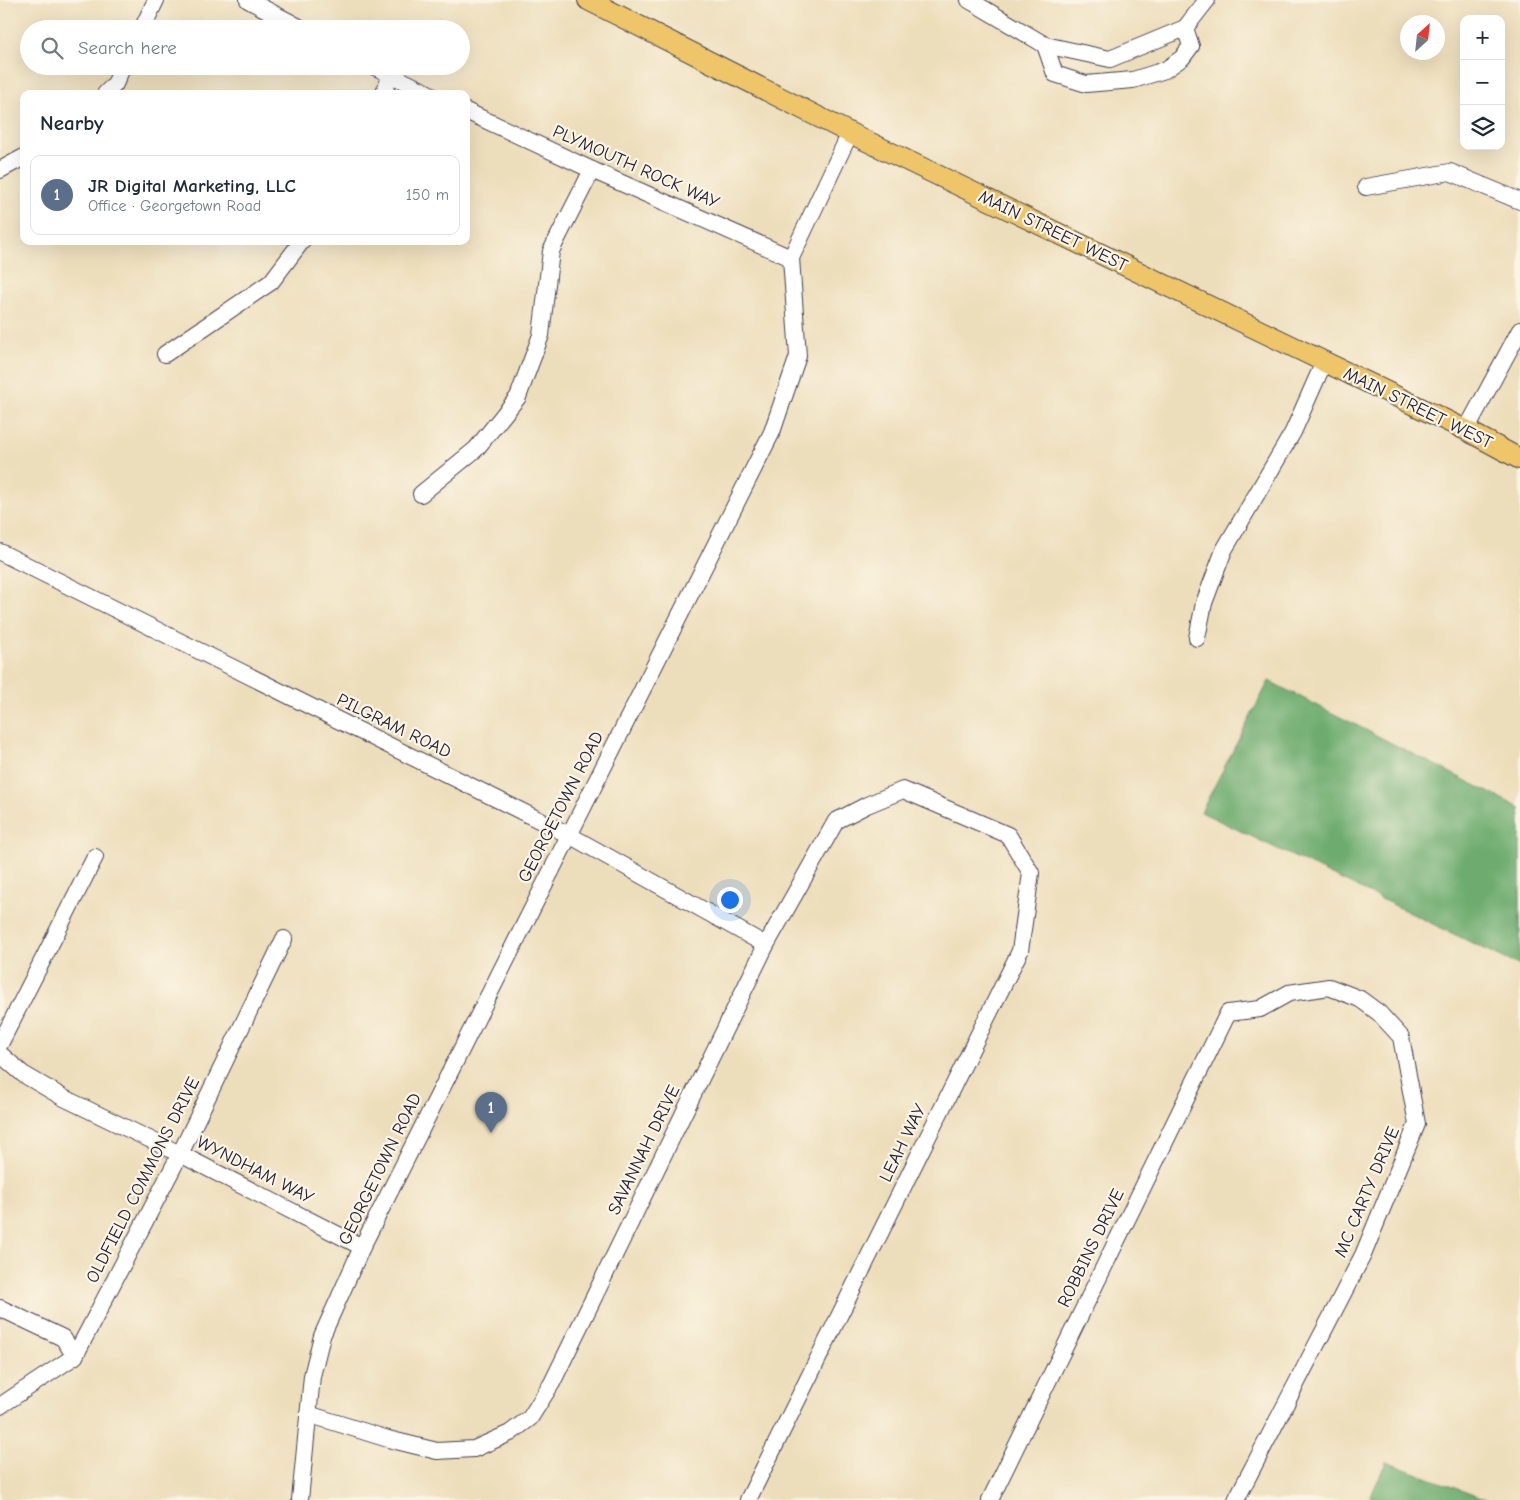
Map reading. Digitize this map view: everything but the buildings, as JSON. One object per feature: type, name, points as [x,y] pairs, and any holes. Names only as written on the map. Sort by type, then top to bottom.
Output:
[{"type":"main road","name":"MAIN STREET WEST","points":[[588,0],[850,133],[1466,430],[1520,459]]},
{"type":"street","points":[[146,20],[156,0]]},
{"type":"street","points":[[248,0],[286,20]]},
{"type":"street","points":[[969,0],[1045,45],[1110,59],[1185,28],[1207,0]]},
{"type":"street","points":[[1045,45],[1055,74],[1086,84],[1132,80],[1165,70],[1182,58],[1191,46],[1185,28]]},
{"type":"street","points":[[109,90],[120,75]]},
{"type":"street","points":[[385,90],[391,75],[422,90]]},
{"type":"street","name":"PLYMOUTH ROCK WAY","points":[[470,113],[592,170],[791,258]]},
{"type":"street","name":"GEORGETOWN ROAD","points":[[300,1500],[312,1376],[322,1336],[362,1247],[772,432],[798,356],[791,258],[850,133]]},
{"type":"street","points":[[0,170],[20,159]]},
{"type":"street","points":[[421,494],[476,449],[518,397],[541,335],[552,252],[592,170]]},
{"type":"street","points":[[1366,187],[1450,172],[1520,201]]},
{"type":"street","points":[[165,354],[271,282],[299,245]]},
{"type":"street","points":[[1466,430],[1520,330]]},
{"type":"street","points":[[1197,638],[1204,603],[1224,550],[1293,432],[1324,362]]},
{"type":"street","name":"PILGRAM ROAD","points":[[0,552],[569,834],[766,945]]},
{"type":"street","name":"SAVANNAH DRIVE","points":[[308,1414],[388,1439],[437,1451],[474,1449],[510,1433],[530,1418],[552,1383],[766,945],[836,821],[903,790],[970,819]]},
{"type":"street","name":"LEAH WAY","points":[[748,1500],[1020,951],[1030,873],[1008,835],[970,819]]},
{"type":"street","points":[[0,1044],[95,857]]},
{"type":"street","name":"OLDFIELD COMMONS DRIVE","points":[[0,1406],[76,1356],[180,1154],[284,939]]},
{"type":"street","name":"MC CARTY DRIVE","points":[[1228,1013],[1260,1009],[1289,993],[1329,987],[1360,999],[1379,1013],[1401,1037],[1417,1124],[1363,1255],[1236,1500]]},
{"type":"street","name":"ROBBINS DRIVE","points":[[990,1500],[1228,1013]]},
{"type":"street","name":"WYNDHAM WAY","points":[[0,1054],[23,1074],[64,1098],[180,1154],[362,1247]]},
{"type":"street","points":[[0,1308],[63,1338],[76,1356]]},
{"type":"green space","points":[[1269,681],[1520,808],[1520,966],[1201,812]]},
{"type":"green space","points":[[1386,1462],[1487,1500],[1369,1500]]},
{"type":"place","name":"JR Digital Marketing, LLC","points":[[491,1133]]}]
